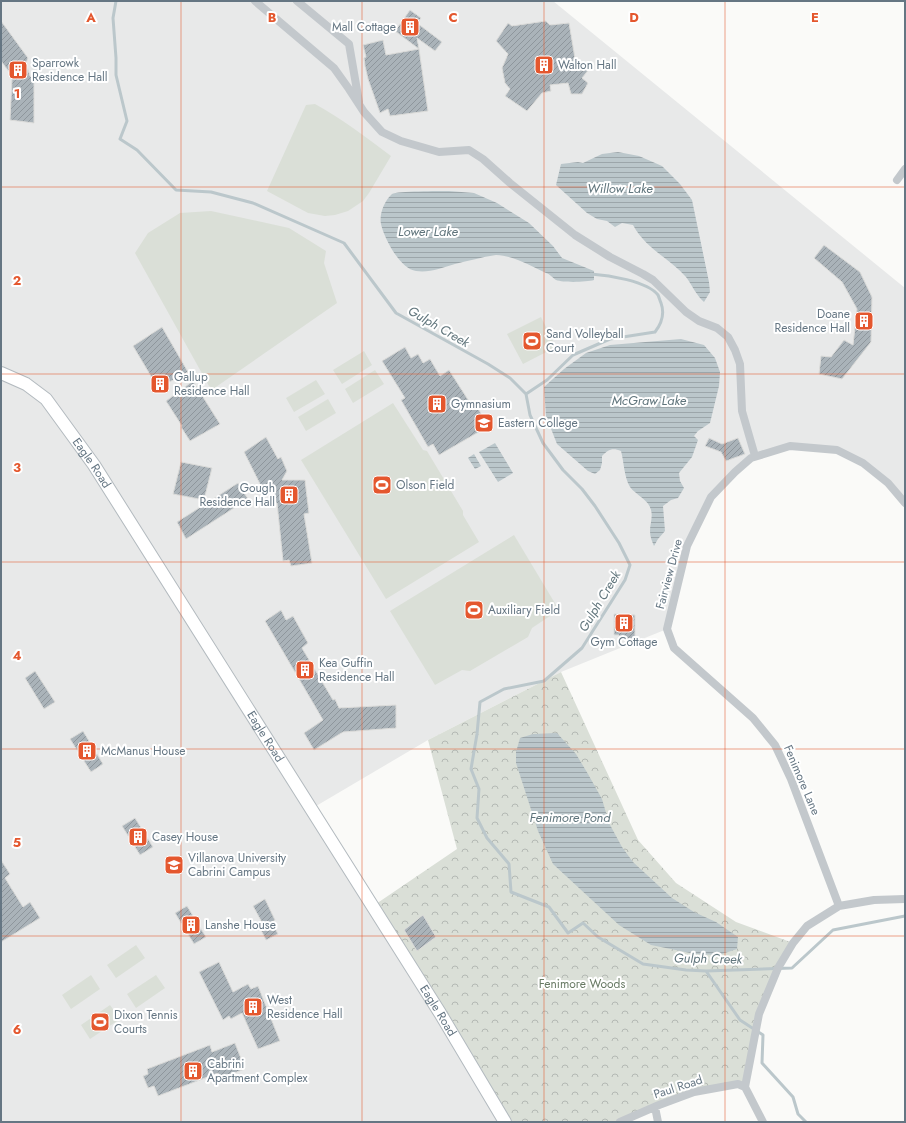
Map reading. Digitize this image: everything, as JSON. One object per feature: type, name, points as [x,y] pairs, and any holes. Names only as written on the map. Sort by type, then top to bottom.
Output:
[{"type":"street","points":[[255,1],[334,68],[364,112],[382,132],[401,141],[440,152],[469,150],[483,159],[510,183],[575,235],[610,257],[644,274],[653,280],[686,312],[699,321],[717,328],[728,337],[740,364],[742,411],[755,456]]},
{"type":"street","points":[[297,1],[349,44],[359,105]]},
{"type":"street","points":[[897,180],[905,169]]},
{"type":"street","name":"Eagle Road","points":[[1,374],[26,384],[46,399],[94,465],[432,1000],[506,1122]]},
{"type":"street","name":"Fairview Drive","points":[[667,629],[687,546],[711,497],[751,458],[790,446],[837,450],[863,463],[888,484],[905,503]]},
{"type":"street","name":"Fenimore Lane","points":[[667,629],[674,648],[753,718],[775,745],[791,779],[839,906]]},
{"type":"street","points":[[763,1122],[745,1087],[759,1014],[778,968],[793,943],[807,926],[839,906],[874,900],[905,899]]},
{"type":"street","name":"Paul Road","points":[[620,1122],[694,1092],[738,1084],[745,1087]]},
{"type":"street","points":[[655,1107],[658,1122]]},
{"type":"shaded area","name":"Eastern College","points":[[1,1],[553,1],[905,288],[905,503],[888,483],[837,450],[790,446],[751,458],[711,497],[687,546],[667,629],[561,672],[428,740],[311,809],[504,1122],[1,1122]]},
{"type":"green space","points":[[315,104],[363,135],[391,156],[363,201],[348,211],[335,215],[325,216],[308,213],[267,191],[306,105]]},
{"type":"green space","points":[[211,211],[289,228],[326,251],[324,263],[337,303],[213,389],[209,386],[135,253],[148,233],[180,213]]},
{"type":"green space","name":"Sand Volleyball Court","points":[[541,317],[556,347],[523,364],[507,334]]},
{"type":"green space","points":[[364,351],[372,365],[342,384],[333,370]]},
{"type":"green space","points":[[375,370],[384,384],[353,403],[345,389]]},
{"type":"green space","points":[[316,380],[325,394],[294,412],[286,398]]},
{"type":"green space","points":[[328,399],[336,413],[306,431],[298,417]]},
{"type":"green space","name":"Olson Field","points":[[393,403],[423,450],[427,451],[463,511],[463,515],[479,542],[386,599],[301,460]]},
{"type":"green space","name":"Auxiliary Field","points":[[514,535],[559,610],[532,628],[528,637],[470,671],[462,670],[435,685],[390,611]]},
{"type":"green space","name":"Fenimore Woods","points":[[561,672],[638,840],[676,883],[736,922],[793,943],[759,1014],[745,1087],[694,1092],[620,1122],[505,1122],[373,906],[457,849],[428,740]]},
{"type":"green space","name":"Dixon Tennis Courts","points":[[136,945],[145,958],[116,978],[107,965]]},
{"type":"green space","name":"Dixon Tennis Courts","points":[[91,975],[100,989],[71,1009],[62,995]]},
{"type":"green space","name":"Dixon Tennis Courts","points":[[156,975],[165,988],[136,1008],[127,994]]},
{"type":"green space","name":"Dixon Tennis Courts","points":[[110,1005],[120,1019],[90,1039],[81,1025]]},
{"type":"water","name":"Willow Lake","points":[[618,152],[639,156],[662,166],[680,184],[692,200],[709,282],[710,292],[704,302],[696,293],[686,277],[644,241],[633,225],[622,223],[615,227],[607,221],[597,219],[587,213],[556,185],[561,164],[578,162],[583,163],[602,154]]},
{"type":"water","name":"Lower Lake","points":[[449,191],[474,193],[497,203],[529,223],[553,246],[562,258],[594,271],[594,280],[564,282],[556,280],[550,275],[510,257],[496,255],[431,271],[416,271],[410,269],[399,259],[385,237],[381,224],[381,212],[384,204],[392,194],[395,193]]},
{"type":"water","name":"McGraw Lake","points":[[681,339],[704,345],[715,358],[720,372],[719,386],[710,423],[698,431],[694,436],[698,440],[692,457],[679,473],[680,481],[684,488],[678,498],[671,500],[663,506],[665,531],[654,546],[650,533],[652,515],[650,506],[630,487],[625,474],[621,451],[613,449],[608,451],[602,456],[600,470],[595,474],[588,471],[557,444],[546,416],[544,387],[564,369],[586,353],[610,345]]},
{"type":"water","points":[[495,443],[513,473],[498,482],[479,452]]},
{"type":"water","points":[[474,454],[481,466],[475,469],[468,458]]},
{"type":"water","name":"Fenimore Pond","points":[[557,733],[576,754],[588,774],[602,799],[609,823],[622,847],[633,862],[672,898],[694,912],[716,922],[738,937],[737,949],[719,955],[695,954],[651,945],[619,925],[553,864],[538,831],[516,763],[516,752],[520,738],[533,734]]},
{"type":"building","name":"Mall Cottage","points":[[410,10],[421,18],[417,23],[442,42],[435,51],[417,38],[419,49],[395,31]]},
{"type":"building","name":"Sparrowk Residence Hall","points":[[1,21],[28,58],[26,63],[30,76],[34,79],[34,123],[10,120],[12,79],[10,73],[1,61]]},
{"type":"building","name":"Walton Hall","points":[[546,21],[550,25],[569,23],[575,58],[590,68],[582,78],[588,83],[582,94],[571,94],[568,83],[550,85],[551,91],[542,93],[527,111],[505,96],[510,89],[505,83],[502,68],[508,54],[496,41],[508,23],[512,26]]},
{"type":"building","points":[[383,40],[386,55],[419,49],[428,111],[390,116],[388,109],[380,113],[368,79],[364,58],[366,57],[363,45]]},
{"type":"building","name":"Doane Residence Hall","points":[[824,245],[860,272],[872,297],[871,342],[842,379],[819,374],[821,356],[831,357],[844,340],[853,345],[857,309],[842,282],[814,258]]},
{"type":"building","points":[[162,327],[188,372],[158,388],[133,346]]},
{"type":"building","name":"Gymnasium","points":[[405,347],[411,358],[418,354],[423,363],[430,359],[440,376],[449,370],[474,409],[477,407],[489,426],[439,455],[433,444],[428,447],[401,400],[405,398],[382,361]]},
{"type":"building","points":[[193,381],[220,424],[190,441],[166,401]]},
{"type":"building","name":"Gough Residence Hall","points":[[266,437],[278,459],[281,457],[287,471],[282,480],[305,480],[309,513],[304,514],[312,563],[291,566],[289,560],[283,561],[277,503],[273,503],[271,483],[262,488],[244,452]]},
{"type":"building","points":[[709,438],[722,444],[738,438],[745,454],[726,461],[721,452],[705,446]]},
{"type":"building","points":[[181,462],[212,468],[204,500],[173,494]]},
{"type":"building","points":[[238,483],[248,499],[186,539],[177,522]]},
{"type":"building","name":"Kea Guffin Residence Hall","points":[[281,610],[286,620],[293,616],[308,643],[302,648],[333,700],[335,699],[339,708],[396,705],[396,728],[343,732],[314,750],[304,733],[323,720],[265,621]]},
{"type":"building","name":"Gym Cottage","points":[[614,614],[635,615],[635,640],[619,639],[619,635],[614,635]]},
{"type":"building","points":[[35,671],[55,702],[44,709],[25,678]]},
{"type":"building","name":"McManus House","points":[[83,731],[103,764],[91,772],[70,739]]},
{"type":"building","name":"Casey House","points":[[135,818],[153,847],[140,855],[122,826]]},
{"type":"building","points":[[1,860],[10,874],[5,878],[23,907],[30,902],[40,918],[1,942]]},
{"type":"building","points":[[265,899],[275,920],[272,922],[278,934],[266,940],[261,930],[265,928],[253,906]]},
{"type":"building","name":"Lanshe House","points":[[187,906],[206,937],[194,944],[175,913]]},
{"type":"building","points":[[423,915],[436,937],[417,951],[404,930]]},
{"type":"building","name":"West Residence Hall","points":[[219,962],[233,992],[248,984],[251,989],[258,986],[280,1041],[258,1049],[242,1013],[231,1019],[229,1016],[223,1020],[199,972]]},
{"type":"building","name":"Cabrini Apartment Complex","points":[[235,1043],[245,1069],[220,1078],[218,1073],[158,1096],[154,1086],[148,1088],[143,1076],[148,1074],[147,1069],[210,1045],[212,1052]]},
{"type":"waterway","name":"Gulph Creek","points":[[116,1],[113,18],[116,75],[127,121],[120,139],[137,150],[176,190],[211,192],[253,203],[344,243],[396,313],[488,364],[510,378],[526,394],[530,415],[543,443],[563,470],[582,489],[595,506],[619,543],[630,565],[625,580],[582,648],[544,681],[504,689],[480,702],[477,734],[471,769],[479,789],[477,818],[487,838],[509,864],[511,892],[549,907],[568,933],[583,923],[598,937],[643,964],[686,970],[706,971],[792,968],[833,930],[905,916]]},
{"type":"waterway","points":[[526,394],[547,380],[573,355],[610,339],[655,332],[659,325],[663,315],[662,307],[658,295],[653,290],[636,282],[591,274]]},
{"type":"waterway","points":[[706,971],[740,1020],[763,1035],[762,1063],[793,1097],[798,1114],[806,1122]]},
{"type":"place","name":"Mall Cottage","points":[[410,27]]},
{"type":"place","name":"Walton Hall","points":[[544,65]]},
{"type":"place","name":"Sparrowk Residence Hall","points":[[18,70]]},
{"type":"place","name":"Doane Residence Hall","points":[[864,321]]},
{"type":"place","name":"Sand Volleyball Court","points":[[532,341]]},
{"type":"place","name":"Gallup Residence Hall","points":[[160,384]]},
{"type":"place","name":"Gymnasium","points":[[437,404]]},
{"type":"place","name":"Eastern College","points":[[484,423]]},
{"type":"place","name":"Olson Field","points":[[382,485]]},
{"type":"place","name":"Gough Residence Hall","points":[[289,495]]},
{"type":"place","name":"Auxiliary Field","points":[[474,610]]},
{"type":"place","name":"Gym Cottage","points":[[624,623]]},
{"type":"place","name":"Kea Guffin Residence Hall","points":[[305,670]]},
{"type":"place","name":"McManus House","points":[[87,751]]},
{"type":"place","name":"Casey House","points":[[138,837]]},
{"type":"place","name":"Villanova University Cabrini Campus","points":[[174,865]]},
{"type":"place","name":"Lanshe House","points":[[191,925]]},
{"type":"place","name":"West Residence Hall","points":[[253,1007]]},
{"type":"place","name":"Dixon Tennis Courts","points":[[100,1022]]},
{"type":"place","name":"Cabrini Apartment Complex","points":[[193,1071]]}]
